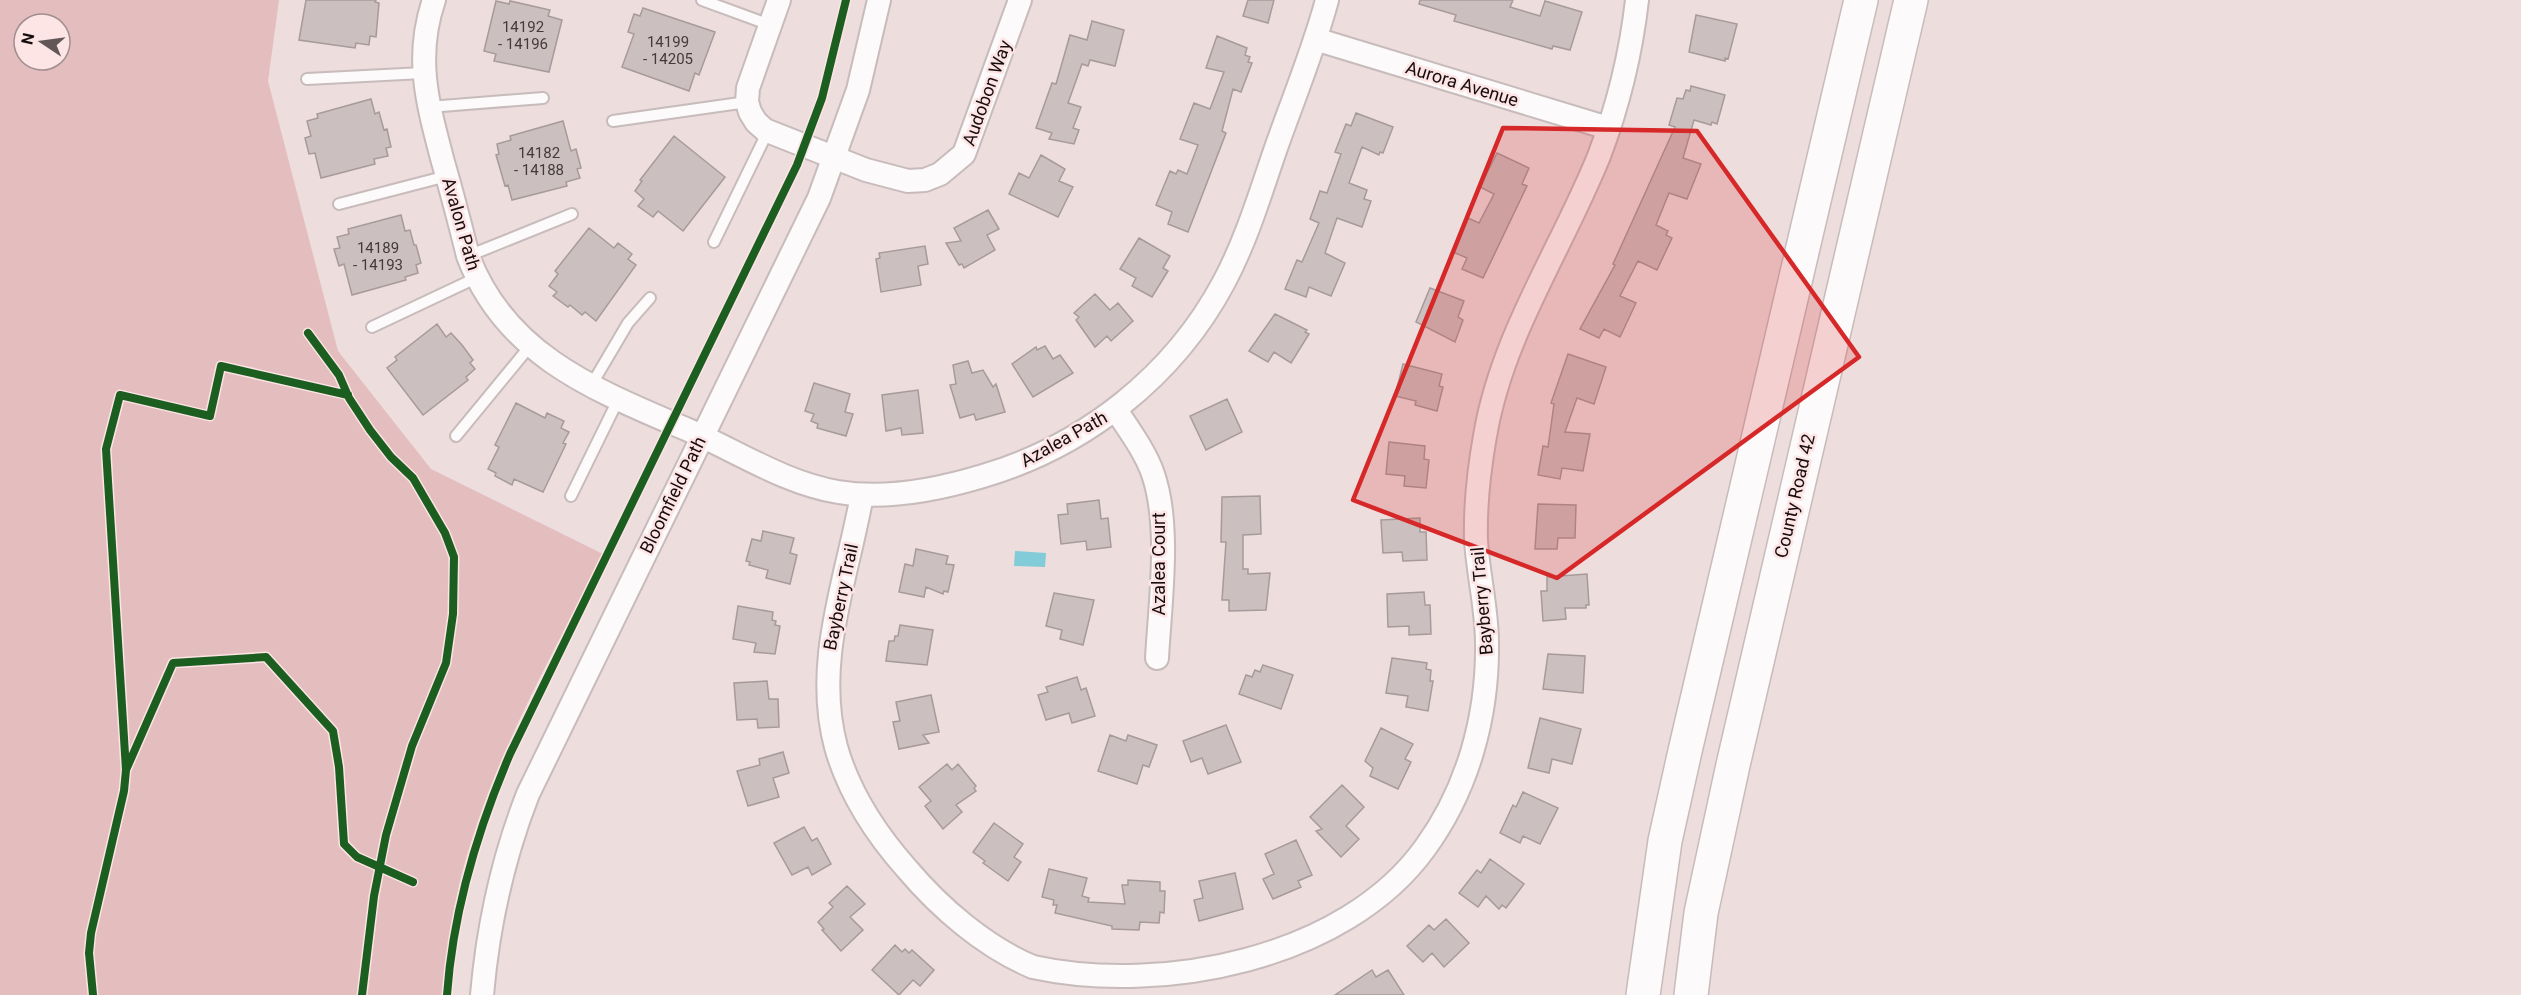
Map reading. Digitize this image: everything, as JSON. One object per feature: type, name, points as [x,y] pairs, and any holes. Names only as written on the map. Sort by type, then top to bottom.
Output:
[{"type":"highway","points":[[1642,995],[1665,841],[1682,763],[1861,0]]},
{"type":"highway","name":"County Road 42","points":[[1691,995],[1701,913],[1733,765],[1911,0]]},
{"type":"street","name":"Avalon Path","points":[[434,0],[423,47],[423,73],[428,107],[476,278],[499,315],[530,346],[549,361],[619,398],[702,435]]},
{"type":"street","points":[[768,131],[756,122],[747,102],[752,73],[779,0]]},
{"type":"street","name":"Bloomfield Path","points":[[482,995],[498,890],[521,812],[547,752],[819,198],[858,90],[879,0]]},
{"type":"street","name":"Audobon Way","points":[[768,131],[874,173],[908,181],[925,180],[940,174],[964,154],[971,139],[1020,0]]},
{"type":"street","name":"Azalea Path","points":[[702,435],[759,464],[810,485],[834,492],[891,495],[961,483],[1006,470],[1063,443],[1116,410],[1149,381],[1172,356],[1209,308],[1224,281],[1247,231],[1328,0]]},
{"type":"street","name":"Bayberry Trail","points":[[862,495],[829,648],[828,681],[836,746],[849,784],[868,818],[890,849],[942,906],[972,931],[1008,955],[1035,968],[1102,984],[1153,985],[1184,989],[1287,955],[1357,913],[1380,897],[1424,850],[1455,796],[1478,736],[1487,670],[1487,638],[1476,539],[1477,504],[1485,436],[1492,403],[1515,336],[1585,188],[1608,128],[1628,61],[1637,0]]},
{"type":"street","name":"Aurora Avenue","points":[[1315,39],[1608,128]]},
{"type":"street","name":"Azalea Court","points":[[1116,410],[1153,473],[1159,497],[1162,521],[1158,658]]},
{"type":"lane","points":[[702,0],[770,25]]},
{"type":"lane","points":[[307,79],[423,73]]},
{"type":"lane","points":[[428,107],[543,98]]},
{"type":"lane","points":[[613,121],[747,102]]},
{"type":"lane","points":[[714,242],[768,131]]},
{"type":"lane","points":[[339,204],[447,176]]},
{"type":"lane","points":[[468,256],[572,214]]},
{"type":"lane","points":[[372,327],[476,278]]},
{"type":"lane","points":[[592,384],[628,323],[650,298]]},
{"type":"lane","points":[[456,436],[530,346]]},
{"type":"lane","points":[[571,496],[619,398]]},
{"type":"highlighted area","points":[[1503,128],[1697,131],[1859,357],[1557,578],[1353,500]]},
{"type":"shaded area","points":[[0,0],[279,0],[268,81],[338,351],[431,469],[603,554],[532,694],[485,802],[466,858],[457,896],[442,995],[0,995]]},
{"type":"water","points":[[1015,551],[1046,553],[1045,567],[1014,566]]},
{"type":"building","points":[[306,0],[376,0],[375,2],[379,3],[376,37],[370,36],[369,45],[356,43],[355,48],[299,40]]},
{"type":"building","points":[[1248,0],[1274,0],[1268,23],[1243,16]]},
{"type":"building","points":[[1420,0],[1513,0],[1510,7],[1540,16],[1545,1],[1582,12],[1570,50],[1553,46],[1552,49],[1454,21],[1456,15],[1419,4]]},
{"type":"building","points":[[496,1],[509,4],[510,1],[550,10],[548,16],[562,20],[549,72],[494,61],[496,54],[484,51]]},
{"type":"building","points":[[643,8],[715,32],[699,75],[695,73],[689,91],[622,67],[634,34],[628,32],[634,14],[640,16]]},
{"type":"building","points":[[1696,15],[1737,24],[1728,59],[1725,58],[1725,61],[1689,52]]},
{"type":"building","points":[[1092,21],[1124,30],[1115,66],[1090,60],[1088,66],[1082,64],[1068,103],[1081,107],[1073,128],[1079,130],[1074,144],[1049,139],[1052,133],[1036,128],[1052,83],[1056,84],[1070,35],[1087,40]]},
{"type":"building","points":[[1217,36],[1247,48],[1245,55],[1250,57],[1248,62],[1252,63],[1241,92],[1233,89],[1222,131],[1226,133],[1188,232],[1168,224],[1172,212],[1156,205],[1170,171],[1176,174],[1178,170],[1187,174],[1198,145],[1180,139],[1194,103],[1210,109],[1224,72],[1206,68]]},
{"type":"building","points":[[1691,86],[1725,95],[1717,124],[1712,122],[1711,125],[1694,120],[1683,158],[1701,164],[1687,199],[1669,193],[1656,225],[1668,231],[1666,235],[1672,238],[1657,270],[1638,261],[1620,296],[1636,303],[1620,337],[1604,329],[1599,338],[1580,329],[1615,265],[1613,264],[1675,127],[1669,125],[1677,98],[1683,99],[1686,90],[1690,91]]},
{"type":"building","points":[[371,99],[375,114],[379,112],[384,130],[387,129],[391,147],[386,148],[388,156],[374,159],[375,164],[321,178],[315,153],[309,154],[305,138],[311,136],[307,121],[318,118],[317,114]]},
{"type":"building","points":[[1356,113],[1393,127],[1383,153],[1380,152],[1379,155],[1362,147],[1349,183],[1367,190],[1364,199],[1371,201],[1362,227],[1337,218],[1325,253],[1345,263],[1331,296],[1309,287],[1306,297],[1285,289],[1297,260],[1302,262],[1319,223],[1310,219],[1320,191],[1327,193],[1341,154],[1335,152],[1346,124],[1351,126]]},
{"type":"building","points":[[563,121],[571,151],[576,149],[581,168],[577,169],[580,178],[566,182],[567,186],[512,200],[508,185],[505,186],[496,155],[499,154],[497,144],[511,140],[510,136]]},
{"type":"building","points":[[674,136],[725,177],[683,231],[658,211],[653,217],[638,206],[644,199],[635,191],[642,181],[640,180]]},
{"type":"building","points":[[1497,153],[1529,168],[1522,184],[1527,186],[1483,278],[1462,269],[1467,258],[1453,252],[1468,218],[1479,223],[1494,194],[1480,187]]},
{"type":"building","points":[[1041,155],[1065,169],[1059,181],[1073,187],[1058,217],[1009,194],[1019,173],[1029,178]]},
{"type":"building","points":[[988,210],[999,229],[987,235],[995,250],[964,268],[962,264],[959,265],[946,243],[961,241],[954,228]]},
{"type":"building","points":[[401,215],[405,231],[410,230],[414,245],[416,245],[421,263],[416,265],[418,273],[405,277],[406,280],[352,295],[344,264],[339,266],[334,249],[340,248],[337,237],[349,234],[348,229]]},
{"type":"building","points":[[589,228],[614,248],[618,243],[632,254],[628,259],[636,265],[596,321],[585,312],[582,315],[553,296],[557,292],[549,286],[558,274],[555,271]]},
{"type":"building","points":[[1139,238],[1170,256],[1163,268],[1168,271],[1152,297],[1132,286],[1136,278],[1120,269]]},
{"type":"building","points":[[925,246],[928,264],[918,266],[921,285],[881,292],[876,259],[880,258],[879,253]]},
{"type":"building","points":[[1430,288],[1464,301],[1458,317],[1463,320],[1455,342],[1416,322]]},
{"type":"building","points":[[1095,294],[1110,310],[1118,303],[1133,321],[1111,341],[1107,336],[1095,347],[1076,320],[1079,317],[1074,313]]},
{"type":"building","points":[[1275,314],[1307,330],[1305,332],[1309,334],[1291,363],[1274,352],[1268,362],[1249,351]]},
{"type":"building","points":[[437,324],[446,337],[451,333],[462,345],[473,360],[470,363],[475,369],[466,377],[468,380],[423,415],[387,368],[397,360],[395,357]]},
{"type":"building","points":[[1045,346],[1053,359],[1060,355],[1073,373],[1033,397],[1012,364],[1036,347],[1037,350]]},
{"type":"building","points":[[1568,354],[1606,367],[1594,404],[1577,398],[1565,432],[1590,434],[1583,471],[1562,468],[1560,479],[1538,475],[1543,446],[1548,447],[1554,404],[1551,403]]},
{"type":"building","points":[[968,361],[972,373],[983,370],[993,387],[996,384],[1005,412],[976,420],[974,414],[960,418],[950,385],[956,384],[953,365]]},
{"type":"building","points":[[1403,364],[1442,374],[1439,386],[1443,387],[1437,411],[1415,405],[1416,401],[1395,396]]},
{"type":"building","points":[[814,383],[850,394],[845,412],[853,414],[846,436],[817,428],[818,424],[811,421],[814,414],[805,411]]},
{"type":"building","points":[[918,390],[923,433],[902,435],[901,428],[886,431],[882,395]]},
{"type":"building","points":[[1227,399],[1242,432],[1206,450],[1190,416]]},
{"type":"building","points":[[516,403],[545,418],[547,413],[564,421],[561,428],[569,432],[563,443],[566,444],[543,492],[514,479],[512,485],[495,476],[496,473],[488,469],[499,447],[495,445]]},
{"type":"building","points":[[1389,442],[1425,446],[1424,459],[1429,460],[1426,488],[1404,486],[1405,476],[1386,474]]},
{"type":"building","points":[[1260,496],[1261,534],[1243,535],[1243,569],[1248,569],[1248,574],[1270,573],[1266,610],[1229,611],[1229,600],[1222,600],[1226,542],[1221,542],[1222,497]]},
{"type":"building","points":[[1099,500],[1101,519],[1108,518],[1111,547],[1087,550],[1086,541],[1061,544],[1058,515],[1068,514],[1067,504]]},
{"type":"building","points":[[1538,504],[1576,505],[1575,538],[1558,538],[1557,549],[1535,549]]},
{"type":"building","points":[[1420,518],[1420,532],[1426,532],[1427,560],[1403,561],[1402,552],[1383,553],[1381,520]]},
{"type":"building","points":[[763,531],[794,538],[790,553],[797,555],[790,584],[766,578],[768,570],[749,565],[750,562],[746,561],[752,539],[761,541]]},
{"type":"building","points":[[916,549],[948,556],[946,564],[954,565],[948,592],[944,591],[943,594],[926,587],[924,597],[899,592],[905,564],[913,566]]},
{"type":"building","points":[[1587,574],[1589,605],[1586,605],[1586,608],[1565,608],[1566,619],[1543,621],[1541,591],[1547,591],[1547,577]]},
{"type":"building","points":[[1424,592],[1425,605],[1430,605],[1431,634],[1409,635],[1409,626],[1388,627],[1387,594]]},
{"type":"building","points":[[1054,593],[1094,600],[1083,645],[1060,639],[1062,630],[1046,626]]},
{"type":"building","points":[[738,606],[773,612],[772,620],[776,621],[775,625],[780,626],[775,654],[754,652],[756,643],[733,639]]},
{"type":"building","points":[[900,625],[933,630],[927,665],[886,661],[889,641],[894,641],[895,636],[898,636]]},
{"type":"building","points":[[1548,654],[1585,656],[1583,693],[1543,689]]},
{"type":"building","points":[[1392,658],[1427,663],[1426,669],[1431,670],[1430,681],[1433,681],[1428,711],[1406,707],[1408,696],[1386,693]]},
{"type":"building","points":[[1263,665],[1293,675],[1281,709],[1239,694],[1246,675],[1252,677],[1255,670],[1260,672]]},
{"type":"building","points":[[1077,677],[1081,690],[1086,688],[1095,716],[1072,723],[1069,713],[1046,720],[1038,695],[1048,692],[1046,687]]},
{"type":"building","points":[[767,681],[769,699],[778,699],[779,727],[758,728],[757,719],[737,720],[734,683]]},
{"type":"building","points":[[931,695],[939,732],[923,735],[929,743],[899,749],[893,722],[900,721],[896,702]]},
{"type":"building","points":[[1540,718],[1581,729],[1572,764],[1552,759],[1549,773],[1528,768]]},
{"type":"building","points":[[1226,725],[1241,762],[1208,774],[1202,758],[1191,762],[1183,741]]},
{"type":"building","points":[[1381,728],[1413,744],[1405,759],[1411,762],[1398,789],[1370,776],[1373,768],[1365,761]]},
{"type":"building","points":[[1110,735],[1126,741],[1128,735],[1157,745],[1149,767],[1143,765],[1137,784],[1098,771]]},
{"type":"building","points":[[783,752],[789,773],[773,778],[779,797],[748,806],[737,771],[760,765],[759,759]]},
{"type":"building","points":[[947,764],[952,770],[958,764],[976,786],[974,788],[976,791],[956,805],[962,812],[943,829],[925,806],[931,801],[919,787]]},
{"type":"building","points":[[1342,785],[1364,807],[1346,826],[1359,839],[1341,857],[1316,831],[1322,829],[1310,817]]},
{"type":"building","points":[[1523,792],[1558,808],[1540,844],[1523,836],[1520,843],[1500,833],[1513,805],[1516,807]]},
{"type":"building","points":[[994,823],[1023,844],[1014,857],[1021,862],[1008,881],[983,863],[985,861],[973,852]]},
{"type":"building","points":[[804,827],[812,841],[817,838],[831,864],[812,875],[808,867],[792,875],[774,843]]},
{"type":"building","points":[[1296,840],[1312,875],[1298,881],[1301,887],[1273,899],[1263,879],[1274,874],[1265,854]]},
{"type":"building","points":[[1490,859],[1524,884],[1506,908],[1502,905],[1499,909],[1486,896],[1478,907],[1459,893],[1477,870],[1481,873]]},
{"type":"building","points":[[1049,869],[1087,878],[1082,896],[1089,898],[1088,902],[1125,904],[1122,885],[1128,885],[1128,880],[1160,882],[1160,891],[1165,891],[1164,913],[1160,912],[1159,923],[1140,922],[1139,930],[1112,929],[1112,926],[1055,913],[1057,905],[1053,905],[1054,900],[1042,897]]},
{"type":"building","points":[[1235,873],[1243,909],[1199,921],[1194,900],[1203,898],[1199,881]]},
{"type":"building","points":[[847,886],[865,904],[850,917],[863,930],[841,951],[822,930],[824,929],[818,922],[833,907],[829,903]]},
{"type":"building","points":[[1446,919],[1469,943],[1444,967],[1432,953],[1423,962],[1407,946],[1429,925],[1434,930]]},
{"type":"building","points":[[895,945],[902,952],[905,949],[909,953],[912,950],[934,970],[920,986],[913,980],[899,995],[872,970]]},
{"type":"building","points":[[1372,970],[1376,977],[1388,970],[1404,995],[1335,995]]},
{"type":"cycle path","points":[[447,995],[455,933],[468,872],[498,783],[510,754],[797,165],[822,98],[846,0]]},
{"type":"cycle path","points":[[308,333],[339,375],[349,398],[370,430],[391,457],[413,478],[445,533],[454,557],[453,614],[446,663],[412,746],[386,835],[374,896],[362,995]]},
{"type":"cycle path","points":[[126,770],[106,449],[120,395],[210,416],[221,366],[348,395]]},
{"type":"cycle path","points":[[93,995],[89,953],[91,933],[124,791],[126,770],[173,663],[266,657],[333,731],[339,767],[344,844],[357,857],[413,882]]}]
